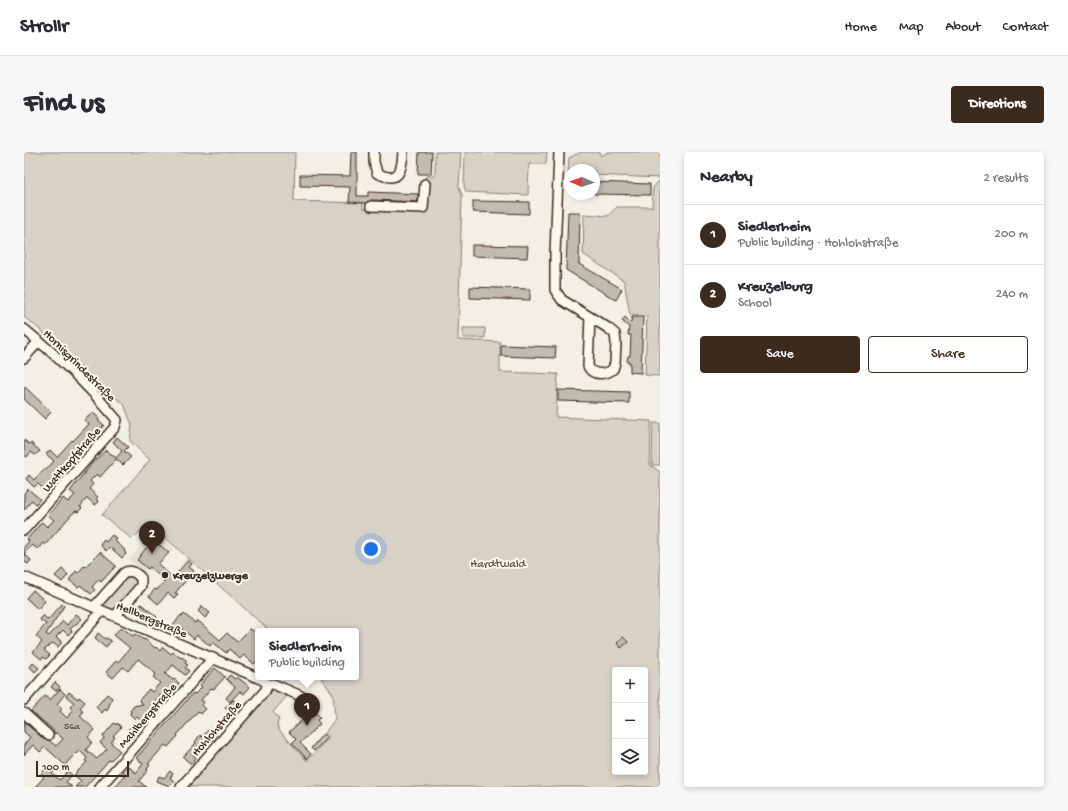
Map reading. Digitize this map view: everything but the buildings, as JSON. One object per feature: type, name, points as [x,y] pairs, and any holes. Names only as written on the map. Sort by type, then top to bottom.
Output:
[{"type":"street","points":[[374,152],[374,162],[377,173],[386,177],[395,177],[402,170],[403,152]]},
{"type":"street","points":[[559,152],[555,290],[562,300],[590,317],[608,328],[615,334],[616,363],[613,369],[606,374],[591,372],[588,366],[590,317]]},
{"type":"street","points":[[371,206],[423,208],[425,184]]},
{"type":"street","name":"Hornisgrindestraße","points":[[24,329],[78,378],[118,419]]},
{"type":"street","points":[[24,358],[39,341]]},
{"type":"street","name":"Wattkopfstraße","points":[[24,530],[115,427],[118,419]]},
{"type":"street","points":[[24,700],[98,609],[124,573],[127,571],[134,572],[141,578],[141,586],[115,616]]},
{"type":"street","name":"Hellbergstraße","points":[[24,577],[255,676]]},
{"type":"street","name":"Mahlbergstraße","points":[[100,787],[213,658]]},
{"type":"street","name":"Hellbergstraße","points":[[263,680],[268,684],[273,684],[301,696]]},
{"type":"street","name":"Hohlohstraße","points":[[181,787],[265,691],[268,684]]},
{"type":"street","points":[[24,713],[48,735]]},
{"type":"shaded area","points":[[153,530],[174,548],[152,573],[148,569],[144,573],[129,560]]},
{"type":"green space","name":"Hardtwald","points":[[24,152],[295,152],[294,201],[363,203],[363,209],[424,211],[426,176],[435,176],[435,152],[461,152],[459,187],[462,195],[458,340],[500,342],[500,372],[558,374],[556,417],[651,421],[650,465],[660,472],[660,787],[185,787],[272,689],[287,696],[273,712],[279,719],[277,724],[279,730],[307,761],[329,737],[325,733],[335,719],[333,694],[322,680],[359,680],[359,628],[267,628],[149,523],[132,539],[102,515],[150,460],[130,441],[132,425],[124,404],[105,390],[37,327],[24,317]]},
{"type":"green space","points":[[465,152],[547,152],[546,164],[529,164],[528,195],[466,192],[464,186]]},
{"type":"green space","points":[[581,152],[599,152],[601,156],[608,152],[660,152],[660,178],[600,175],[600,164],[569,164],[569,158]]},
{"type":"green space","points":[[658,182],[660,182],[660,376],[645,375],[647,316],[630,315],[624,281],[583,254],[584,214],[608,216],[617,207],[652,207],[653,188]]},
{"type":"green space","points":[[463,328],[485,328],[485,338],[463,338]]},
{"type":"green space","points":[[653,423],[660,423],[660,465],[652,465]]},
{"type":"green space","points":[[136,575],[139,585],[117,610],[113,611],[104,607],[103,604],[124,576]]},
{"type":"place","name":"Kreuzelburg","points":[[152,554]]},
{"type":"place","name":"Kreuzelzwerge","points":[[165,575]]},
{"type":"place","name":"Siedlerheim","points":[[307,726]]}]
